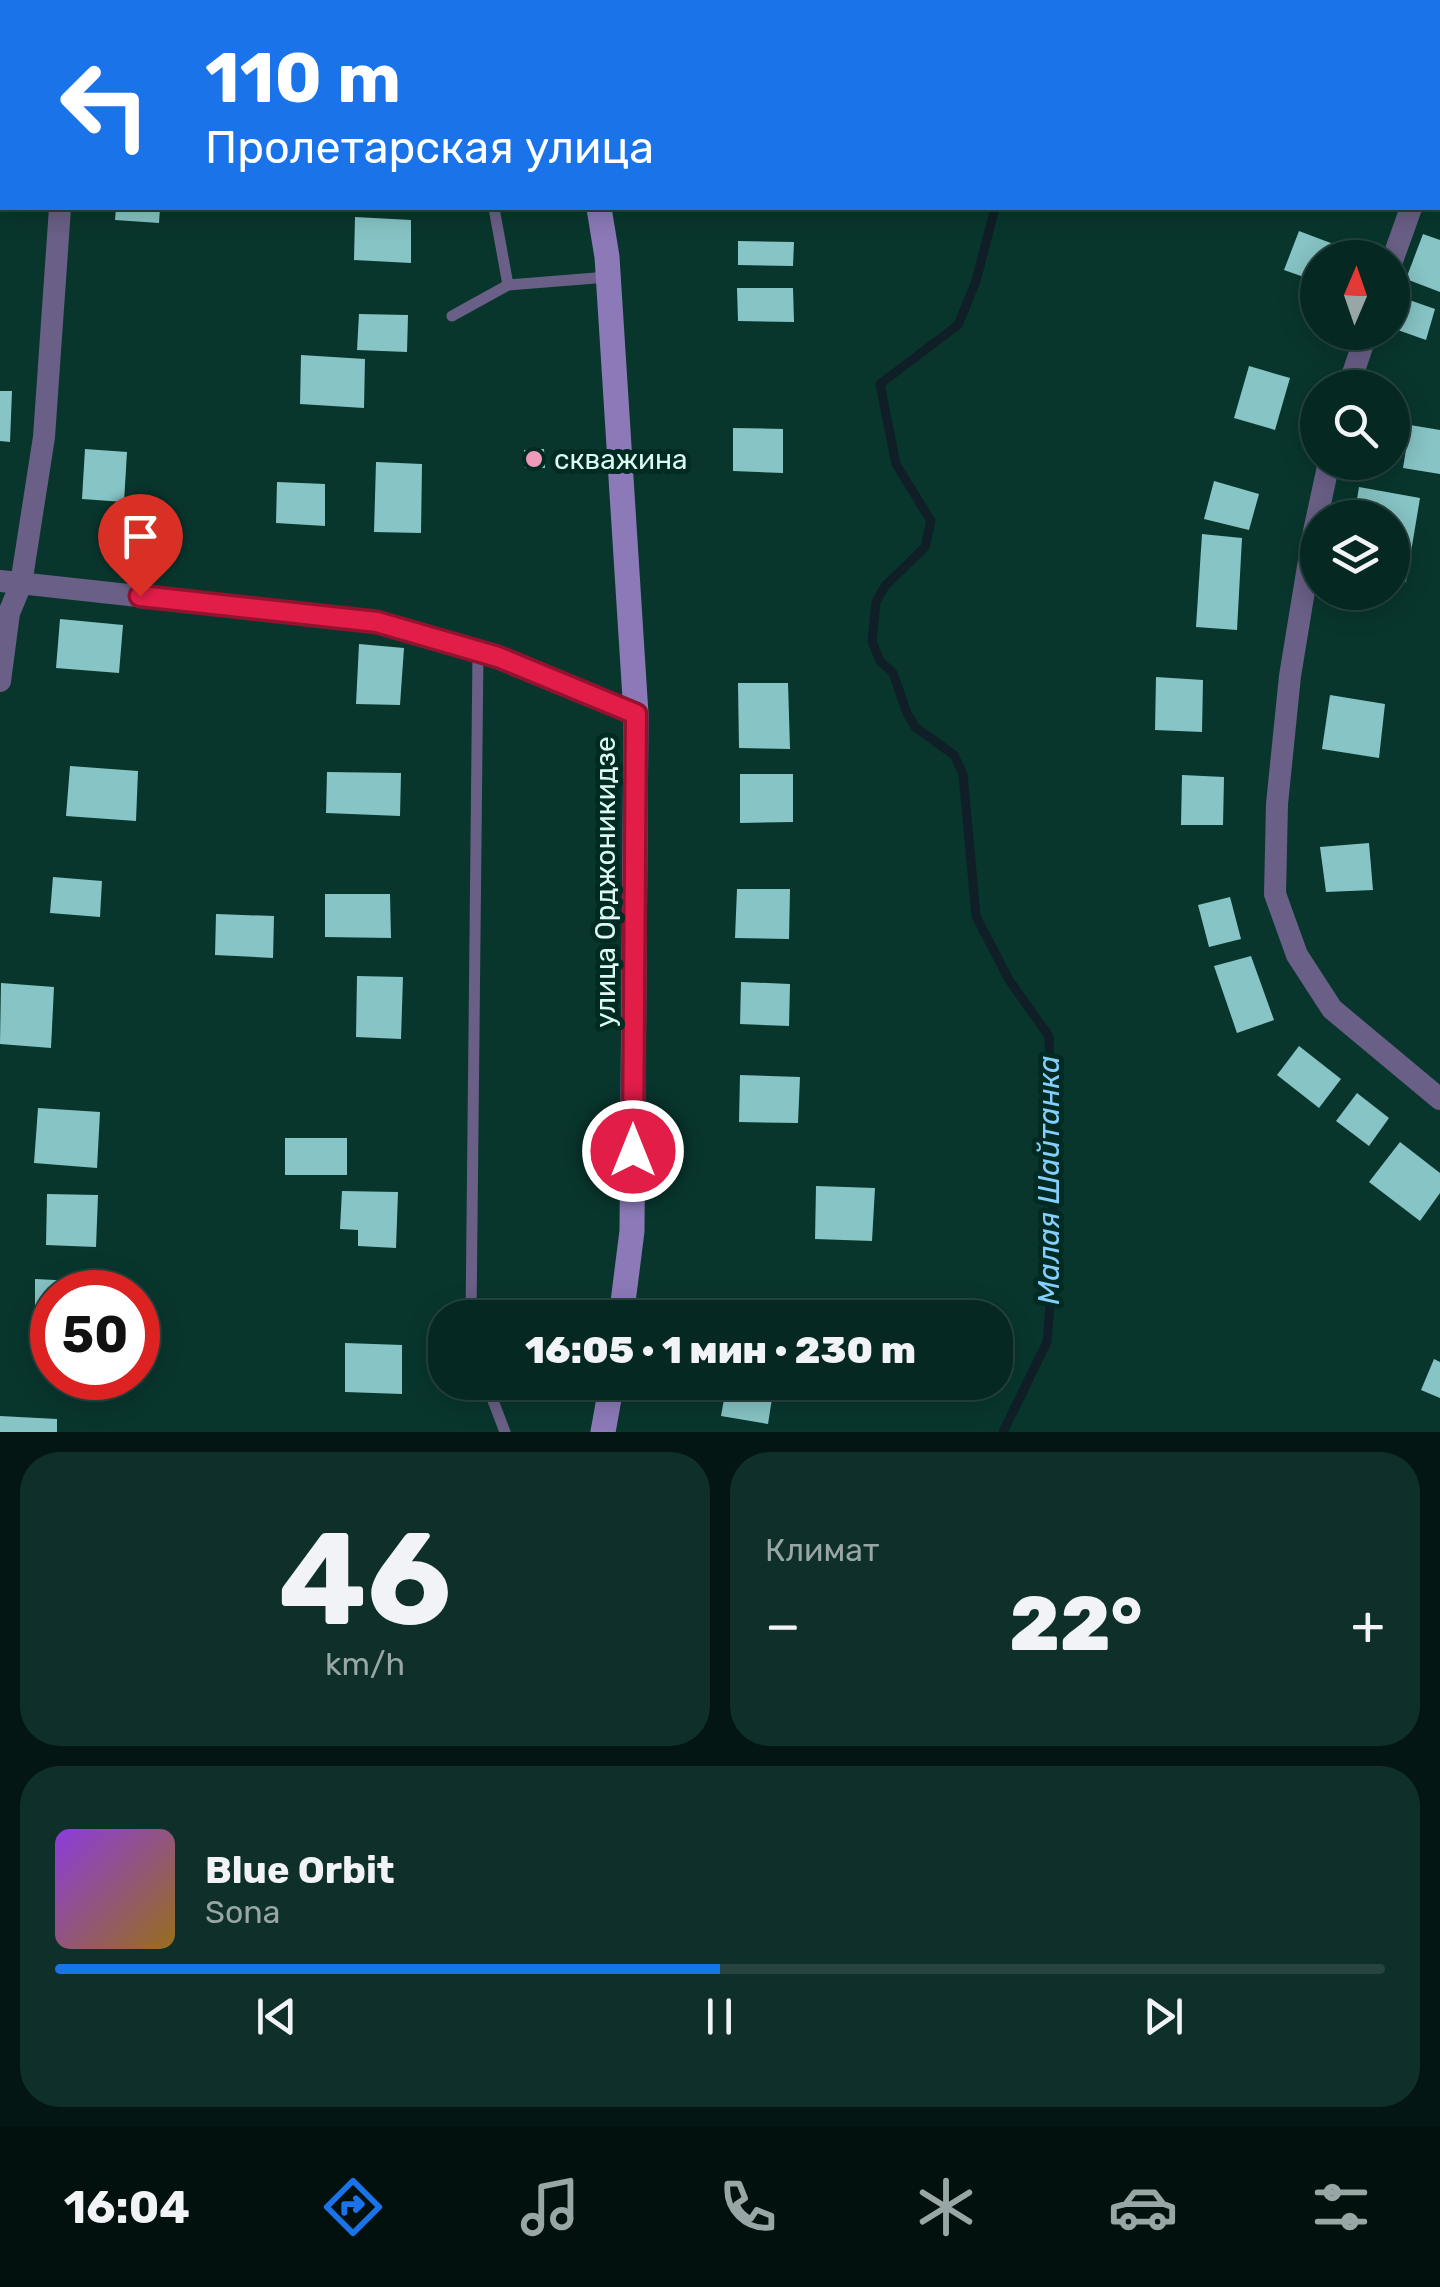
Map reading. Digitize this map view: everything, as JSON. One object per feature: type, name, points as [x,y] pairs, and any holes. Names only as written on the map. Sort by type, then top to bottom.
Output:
[{"type":"main road","name":"улица Орджоникидзе","points":[[599,210],[608,277],[636,714],[632,1231],[623,1300]]},
{"type":"main road","points":[[603,1432],[609,1400]]},
{"type":"street","points":[[0,682],[10,582],[44,436],[60,210]]},
{"type":"street","points":[[1400,240],[1410,210]]},
{"type":"street","points":[[1325,480],[1290,676],[1276,804],[1275,894],[1297,954],[1332,1009],[1440,1099]]},
{"type":"street","points":[[10,582],[377,622],[478,650],[636,714]]},
{"type":"lane","points":[[494,210],[508,286]]},
{"type":"lane","points":[[452,316],[508,286],[608,277]]},
{"type":"lane","points":[[471,1300],[478,650]]},
{"type":"lane","points":[[493,1400],[505,1432]]},
{"type":"building","points":[[116,210],[160,210],[159,223],[115,220]]},
{"type":"building","points":[[355,217],[411,220],[411,263],[354,260]]},
{"type":"building","points":[[1299,231],[1323,240],[1300,240],[1300,276],[1284,270]]},
{"type":"building","points":[[1423,234],[1440,240],[1440,292],[1410,281],[1410,268]]},
{"type":"building","points":[[738,241],[794,242],[793,266],[738,265]]},
{"type":"building","points":[[737,288],[793,288],[794,322],[738,321]]},
{"type":"building","points":[[1410,300],[1435,309],[1426,340],[1410,334]]},
{"type":"building","points":[[359,314],[408,315],[407,352],[357,350]]},
{"type":"building","points":[[301,355],[365,359],[364,408],[300,404]]},
{"type":"building","points":[[1249,366],[1290,378],[1275,430],[1234,418]]},
{"type":"building","points":[[0,391],[12,391],[10,442],[0,441]]},
{"type":"building","points":[[1410,425],[1440,430],[1440,474],[1410,469]]},
{"type":"building","points":[[733,428],[783,429],[783,473],[733,471]]},
{"type":"building","points":[[85,449],[127,452],[124,502],[82,499]]},
{"type":"building","name":"скважина","points":[[544,449],[545,468],[525,468],[524,450]]},
{"type":"building","points":[[376,462],[422,464],[421,533],[374,532]]},
{"type":"building","points":[[1214,481],[1259,494],[1249,530],[1204,519]]},
{"type":"building","points":[[277,482],[325,484],[325,526],[276,523]]},
{"type":"building","points":[[1359,487],[1420,498],[1410,558],[1410,500],[1357,500]]},
{"type":"building","points":[[1202,534],[1242,538],[1237,630],[1196,627]]},
{"type":"building","points":[[60,619],[123,625],[119,673],[56,668]]},
{"type":"building","points":[[359,644],[404,648],[400,705],[356,704]]},
{"type":"building","points":[[1156,677],[1203,680],[1202,732],[1155,730]]},
{"type":"building","points":[[738,683],[788,683],[790,749],[739,748]]},
{"type":"building","points":[[1330,695],[1385,704],[1379,758],[1322,749]]},
{"type":"building","points":[[70,766],[138,771],[136,821],[66,816]]},
{"type":"building","points":[[327,772],[401,773],[400,816],[326,813]]},
{"type":"building","points":[[740,774],[793,774],[793,822],[740,823]]},
{"type":"building","points":[[1182,775],[1224,777],[1223,825],[1181,825]]},
{"type":"building","points":[[1369,843],[1373,890],[1326,892],[1320,847]]},
{"type":"building","points":[[53,877],[102,881],[100,917],[50,913]]},
{"type":"building","points":[[737,889],[790,889],[789,939],[735,938]]},
{"type":"building","points":[[325,894],[390,894],[391,938],[325,937]]},
{"type":"building","points":[[1230,897],[1241,939],[1209,947],[1198,905]]},
{"type":"building","points":[[216,914],[274,916],[273,958],[215,955]]},
{"type":"building","points":[[1251,956],[1274,1020],[1237,1033],[1214,966]]},
{"type":"building","points":[[357,976],[403,977],[401,1039],[356,1037]]},
{"type":"building","points":[[741,982],[790,984],[789,1026],[740,1024]]},
{"type":"building","points":[[1,983],[54,987],[51,1048],[0,1044]]},
{"type":"building","points":[[1299,1046],[1341,1079],[1319,1108],[1277,1075]]},
{"type":"building","points":[[740,1075],[800,1077],[798,1123],[739,1122]]},
{"type":"building","points":[[1357,1093],[1389,1118],[1369,1146],[1336,1121]]},
{"type":"building","points":[[38,1108],[100,1112],[97,1168],[34,1163]]},
{"type":"building","points":[[285,1138],[347,1138],[347,1175],[285,1175]]},
{"type":"building","points":[[1400,1142],[1440,1173],[1440,1193],[1420,1221],[1369,1182]]},
{"type":"building","points":[[816,1186],[875,1188],[872,1241],[815,1239]]},
{"type":"building","points":[[342,1191],[398,1192],[396,1248],[358,1246],[358,1230],[340,1229]]},
{"type":"building","points":[[47,1194],[98,1195],[96,1247],[46,1245]]},
{"type":"building","points":[[345,1343],[402,1345],[402,1394],[345,1392]]},
{"type":"building","points":[[1434,1359],[1440,1362],[1440,1398],[1421,1390]]},
{"type":"building","points":[[724,1400],[772,1400],[768,1424],[721,1416]]},
{"type":"building","points":[[0,1416],[57,1419],[57,1432],[0,1432]]},
{"type":"waterway","name":"Малая Шайтанка","points":[[994,210],[976,281],[958,325],[880,384],[896,464],[931,521],[925,547],[885,586],[876,602],[872,641],[880,661],[893,673],[915,727],[954,755],[963,774],[976,916],[1009,980],[1049,1036],[1054,1257],[1047,1342],[1003,1432]]},
{"type":"place","name":"скважина","points":[[534,459]]},
{"type":"route","points":[[140,596],[377,622],[518,664],[636,714],[633,1151]]}]
